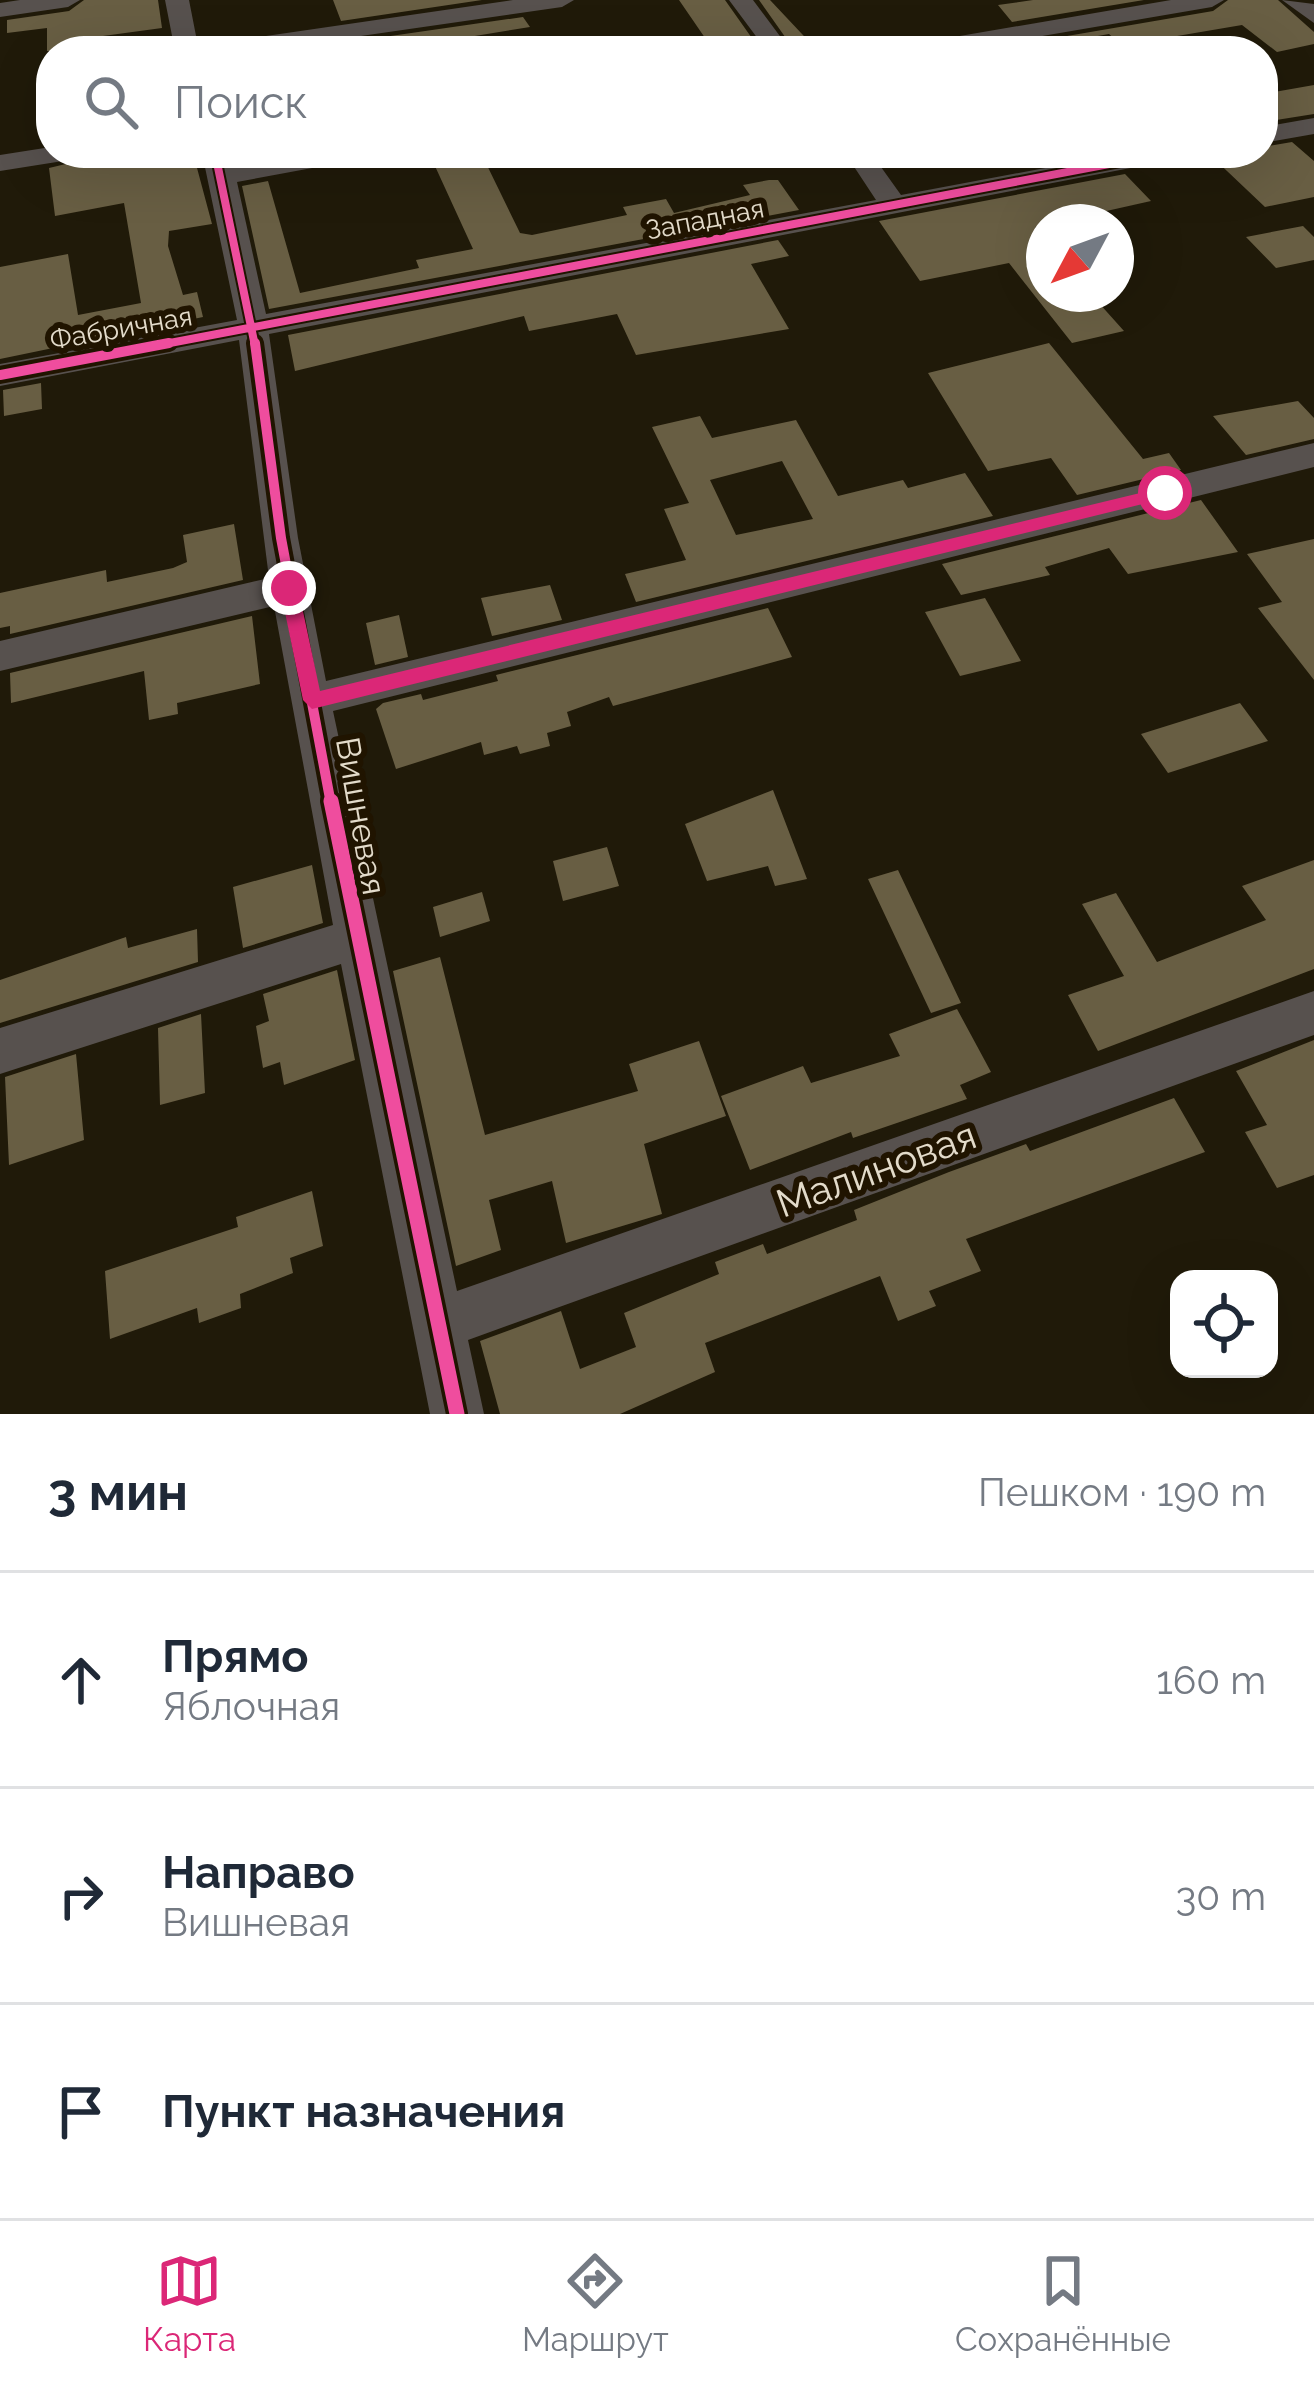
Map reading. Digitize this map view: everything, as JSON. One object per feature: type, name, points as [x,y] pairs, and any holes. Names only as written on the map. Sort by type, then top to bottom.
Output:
[{"type":"street","points":[[0,10],[68,0]]},
{"type":"street","points":[[177,0],[184,36]]},
{"type":"street","points":[[311,36],[562,0]]},
{"type":"street","points":[[741,0],[768,36]]},
{"type":"street","points":[[1002,36],[1212,0]]},
{"type":"street","points":[[1294,0],[1314,16]]},
{"type":"street","points":[[1278,132],[1314,126]]},
{"type":"street","points":[[0,164],[36,158]]},
{"type":"street","name":"Вишневая","points":[[220,168],[251,329],[289,588],[356,939],[457,1414]]},
{"type":"street","points":[[868,168],[893,205]]},
{"type":"street","name":"Западная","points":[[251,329],[1088,168]]},
{"type":"street","name":"Фабричная","points":[[0,375],[251,329]]},
{"type":"street","points":[[312,700],[1314,455]]},
{"type":"street","points":[[0,656],[289,588]]},
{"type":"street","points":[[0,1051],[356,939]]},
{"type":"street","name":"Малиновая","points":[[437,1324],[1314,1013]]},
{"type":"building","points":[[84,0],[158,0],[162,28],[103,36],[47,36],[47,28],[7,33],[7,20],[69,11]]},
{"type":"building","points":[[333,0],[482,0],[341,21]]},
{"type":"building","points":[[679,0],[725,0],[750,36],[704,36]]},
{"type":"building","points":[[759,0],[770,0],[804,36],[784,36]]},
{"type":"building","points":[[1033,0],[1144,0],[1012,22],[998,5]]},
{"type":"building","points":[[1228,0],[1278,0],[1314,32],[1314,44],[1278,52],[1278,36],[1256,36],[1242,25],[1177,36],[1067,36],[1213,11]]},
{"type":"building","points":[[523,17],[530,27],[475,36],[391,36]]},
{"type":"building","points":[[1314,85],[1314,114],[1278,120],[1278,91]]},
{"type":"building","points":[[1292,142],[1314,161],[1314,197],[1265,207],[1224,168],[1278,168],[1278,144]]},
{"type":"building","points":[[49,168],[197,168],[212,224],[169,231],[168,246],[183,295],[197,292],[203,317],[0,359],[0,267],[68,254],[78,315],[141,303],[124,203],[55,216]]},
{"type":"building","points":[[436,168],[488,168],[520,233],[532,235],[627,215],[623,207],[666,199],[674,213],[750,195],[743,185],[769,180],[778,180],[799,210],[269,309],[242,186],[268,181],[300,293],[419,268],[416,260],[473,249]]},
{"type":"building","points":[[1125,174],[1151,201],[1026,204],[1026,285],[1009,263],[920,281],[879,221]]},
{"type":"building","points":[[1303,226],[1314,237],[1314,260],[1276,268],[1246,237]]},
{"type":"building","points":[[778,240],[789,256],[751,264],[789,329],[636,355],[617,314],[529,331],[524,316],[295,371],[288,335]]},
{"type":"building","points":[[1048,312],[1107,312],[1124,331],[1072,343]]},
{"type":"building","points":[[1049,343],[1143,459],[1169,453],[1181,470],[1077,495],[1051,458],[988,471],[928,373]]},
{"type":"building","points":[[41,383],[42,409],[4,416],[3,390]]},
{"type":"building","points":[[1298,401],[1314,418],[1314,439],[1246,455],[1213,416]]},
{"type":"building","points":[[700,416],[712,438],[796,420],[838,496],[903,480],[908,488],[965,473],[993,516],[636,602],[625,574],[686,560],[664,509],[689,503],[652,427]],"holes":[[[782,461],[813,519],[736,535],[710,480]]]},
{"type":"building","points":[[1201,500],[1238,552],[1128,574],[1109,548],[1045,567],[1050,575],[961,595],[942,564]]},
{"type":"building","points":[[234,524],[243,580],[10,634],[10,626],[0,628],[0,593],[106,570],[107,582],[173,568],[187,562],[183,535]]},
{"type":"building","points":[[1314,539],[1314,680],[1258,608],[1282,602],[1247,554]]},
{"type":"building","points":[[550,585],[562,620],[492,636],[481,598]]},
{"type":"building","points":[[985,598],[1021,661],[960,676],[925,612]]},
{"type":"building","points":[[768,608],[792,657],[613,706],[609,697],[567,712],[571,726],[547,733],[550,746],[520,754],[517,746],[484,755],[481,742],[396,769],[376,709],[383,703],[421,694],[423,700],[498,681],[496,675]]},
{"type":"building","points":[[399,615],[408,657],[375,665],[366,623]]},
{"type":"building","points":[[252,616],[260,684],[177,703],[178,714],[149,720],[144,671],[11,703],[10,673]]},
{"type":"building","points":[[1240,703],[1268,741],[1168,773],[1141,734]]},
{"type":"building","points":[[773,790],[807,879],[775,886],[768,866],[707,881],[685,824]]},
{"type":"building","points":[[607,847],[619,886],[563,901],[553,861]]},
{"type":"building","points":[[1314,860],[1314,969],[1098,1051],[1068,995],[1124,976],[1082,904],[1116,893],[1157,962],[1266,920],[1242,886]]},
{"type":"building","points":[[312,865],[323,923],[243,948],[233,887]]},
{"type":"building","points":[[898,870],[961,1003],[931,1013],[868,879]]},
{"type":"building","points":[[482,892],[490,921],[440,937],[433,907]]},
{"type":"building","points":[[197,929],[198,962],[0,1023],[0,980],[126,937],[128,948]]},
{"type":"building","points":[[440,957],[485,1135],[638,1091],[629,1064],[699,1041],[726,1116],[644,1144],[662,1214],[566,1243],[552,1181],[489,1200],[501,1250],[456,1266],[393,971]]},
{"type":"building","points":[[337,970],[355,1060],[284,1085],[280,1062],[263,1068],[256,1026],[269,1021],[263,994]]},
{"type":"building","points":[[957,1009],[991,1072],[960,1085],[967,1099],[853,1138],[851,1132],[750,1170],[721,1096],[803,1066],[811,1083],[900,1056],[889,1034]]},
{"type":"building","points":[[201,1014],[205,1093],[160,1105],[158,1028]]},
{"type":"building","points":[[1314,1040],[1314,1175],[1277,1188],[1245,1132],[1267,1125],[1236,1071]]},
{"type":"building","points":[[76,1054],[84,1140],[9,1165],[5,1077]]},
{"type":"building","points":[[1174,1098],[1205,1152],[966,1239],[981,1271],[929,1291],[936,1306],[898,1321],[880,1276],[705,1343],[715,1372],[620,1414],[500,1414],[480,1341],[561,1311],[580,1369],[636,1347],[624,1313],[719,1274],[715,1262],[763,1244],[767,1254],[857,1220],[854,1210],[949,1172],[1026,1144],[1030,1151]]},
{"type":"building","points":[[312,1191],[323,1246],[290,1258],[293,1273],[240,1294],[241,1308],[199,1323],[197,1308],[110,1339],[105,1271],[238,1227],[236,1217]]},
{"type":"cycle path","points":[[219,168],[242,261],[290,593],[457,1414]]},
{"type":"cycle path","points":[[0,375],[1088,168]]},
{"type":"route","points":[[289,588],[312,700],[1165,493]]}]
